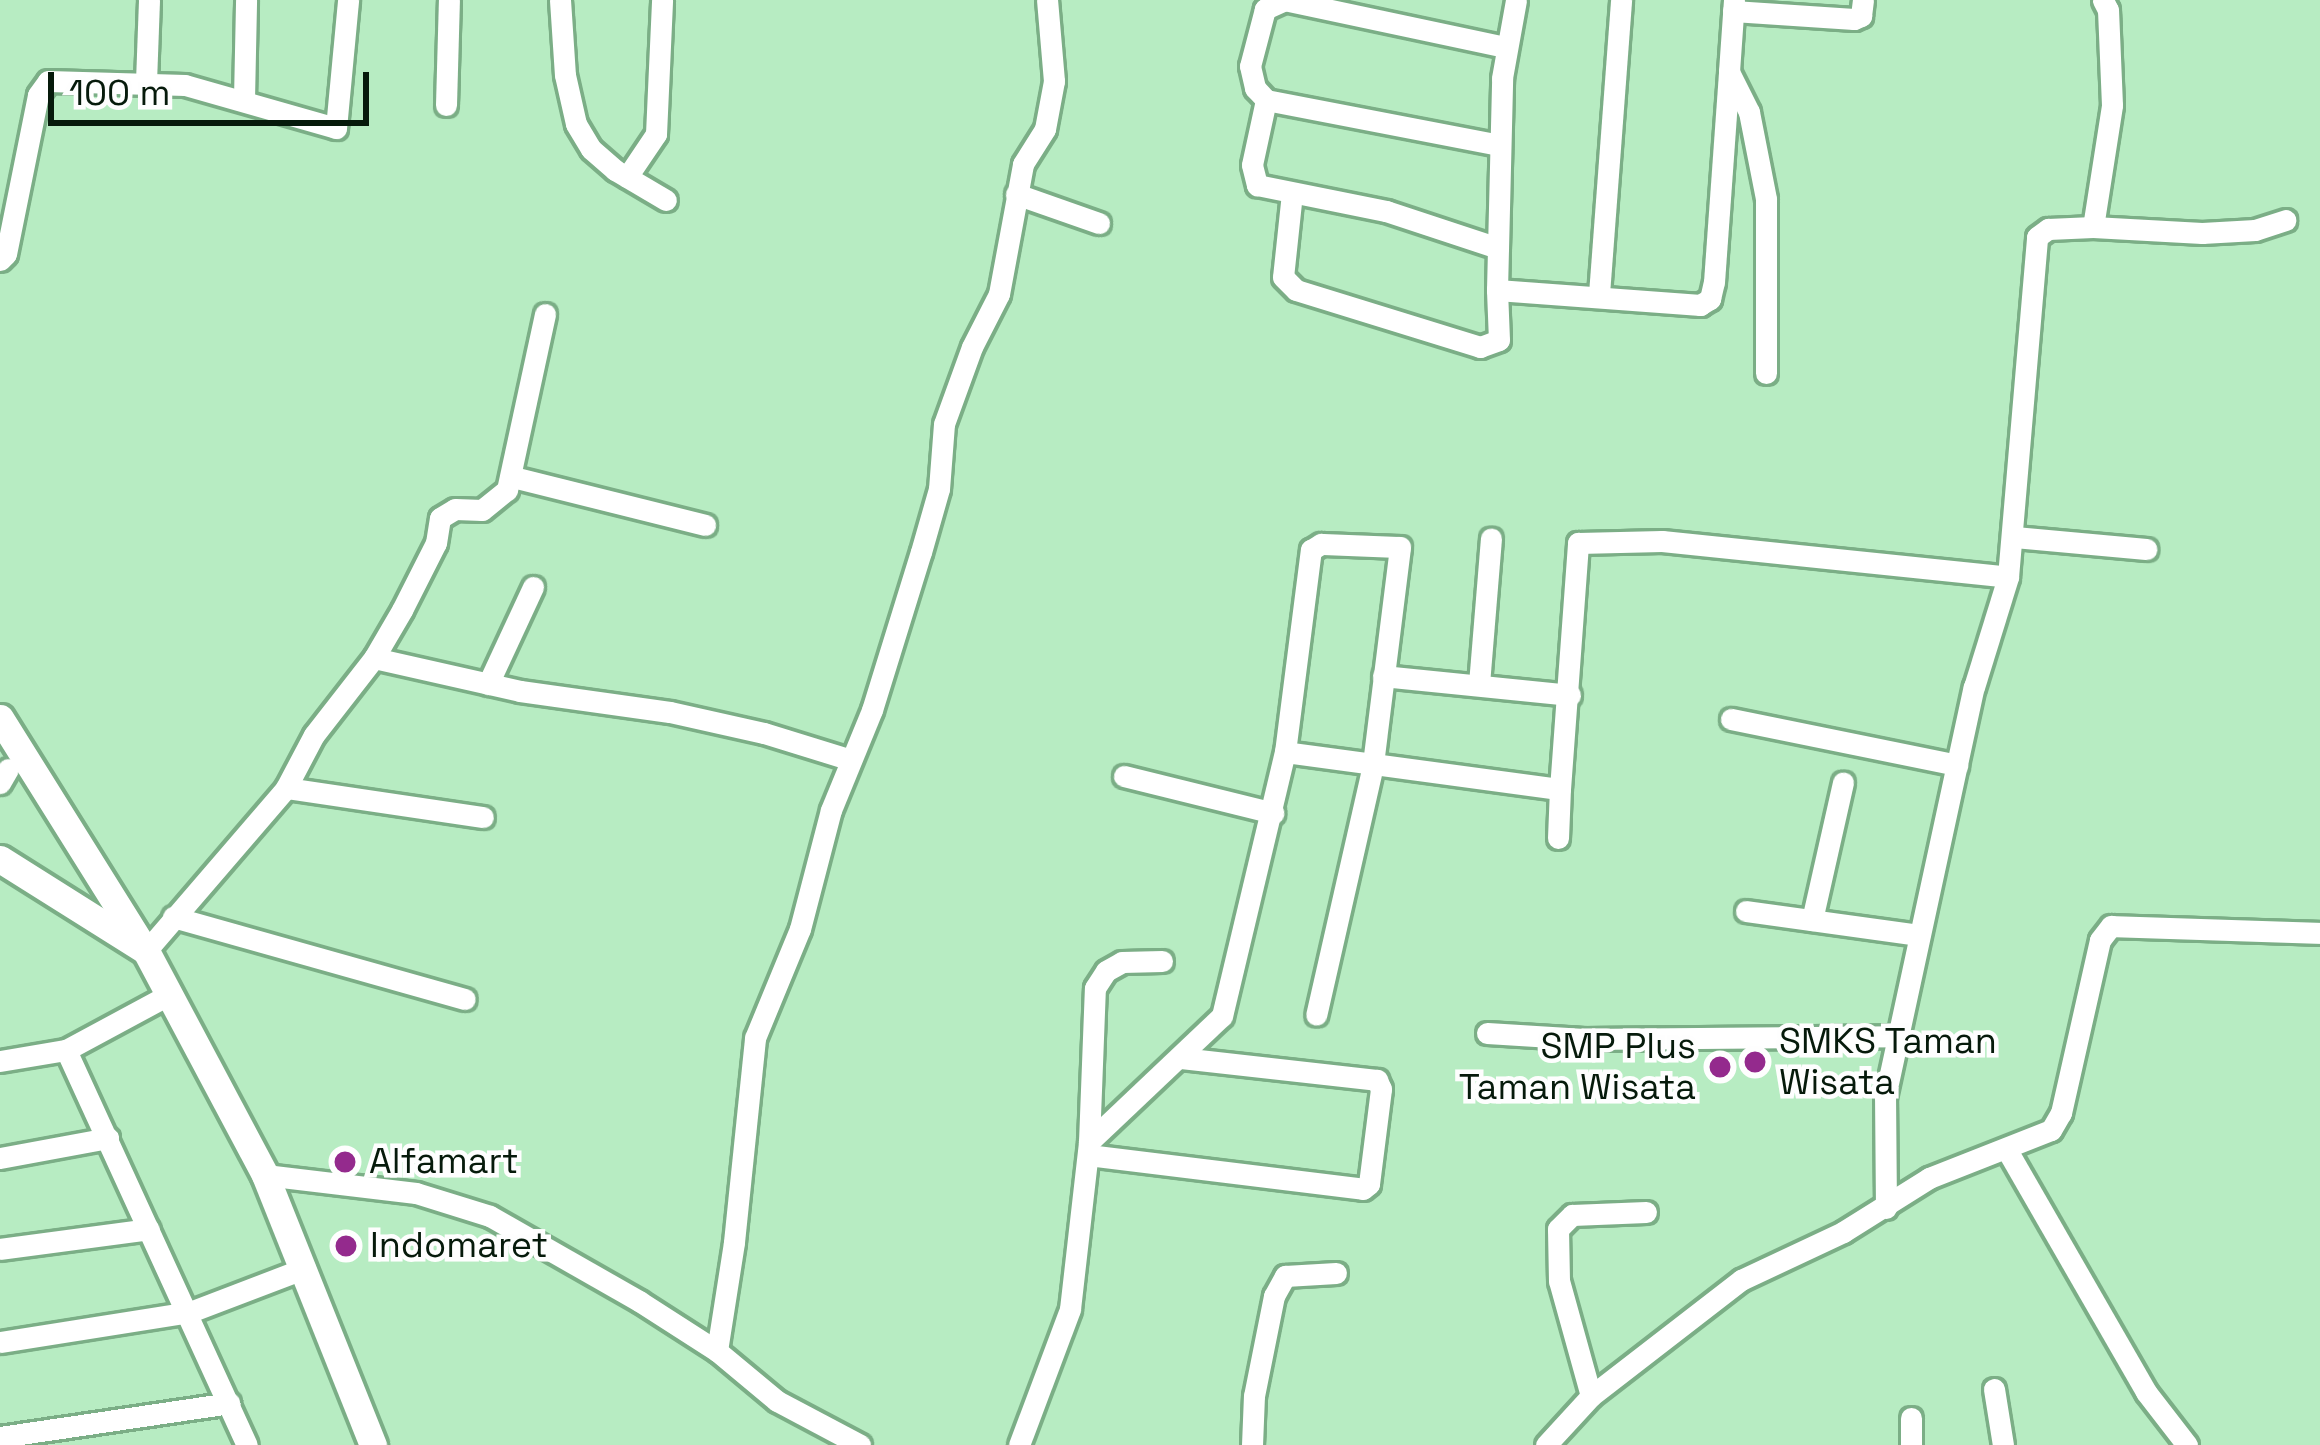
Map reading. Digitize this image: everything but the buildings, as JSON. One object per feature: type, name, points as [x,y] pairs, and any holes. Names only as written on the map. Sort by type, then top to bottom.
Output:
[{"type":"street","points":[[146,82],[148,0]]},
{"type":"street","points":[[244,99],[246,0]]},
{"type":"street","points":[[0,260],[6,254],[43,86],[64,77],[146,82],[244,99],[324,128],[336,128],[347,0]]},
{"type":"street","points":[[446,105],[449,0]]},
{"type":"street","points":[[560,0],[565,75],[576,124],[591,149],[666,200]]},
{"type":"street","points":[[627,177],[656,134],[662,0]]},
{"type":"street","points":[[717,1351],[734,1242],[755,1038],[800,929],[848,759],[872,710],[939,489],[944,424],[972,347],[999,294],[1023,164],[1045,129],[1054,81],[1047,0]]},
{"type":"street","points":[[1292,193],[1283,277],[1296,290],[1491,347],[1499,340],[1499,146],[1505,47],[1516,0]]},
{"type":"street","points":[[1599,294],[1621,0]]},
{"type":"street","points":[[1497,290],[1700,305],[1710,299],[1733,5],[1854,20],[1861,16],[1863,0]]},
{"type":"street","points":[[2093,227],[2112,105],[2108,10],[2103,0]]},
{"type":"street","points":[[1499,146],[1266,100],[1255,88],[1250,66],[1265,9],[1284,1],[1505,47]]},
{"type":"street","points":[[1729,72],[1749,112],[1766,199],[1766,374]]},
{"type":"street","points":[[1266,100],[1251,177],[1264,189],[1407,217],[1498,248]]},
{"type":"street","points":[[1016,194],[1099,224]]},
{"type":"street","points":[[1886,1208],[1885,1097],[1957,765],[2008,577],[2037,237],[2048,229],[2093,227],[2202,233],[2255,230],[2285,220]]},
{"type":"street","points":[[146,951],[286,788],[339,698],[374,658],[436,543],[440,518],[447,511],[482,510],[497,503],[513,477],[545,314]]},
{"type":"street","points":[[513,477],[705,525]]},
{"type":"street","points":[[2014,537],[2146,549]]},
{"type":"street","points":[[1480,684],[1491,538]]},
{"type":"street","points":[[1558,838],[1578,542],[1662,542],[2008,577]]},
{"type":"street","points":[[1089,1148],[1222,1016],[1285,752],[1314,545],[1400,547],[1373,765],[1316,1015]]},
{"type":"street","points":[[488,684],[533,587]]},
{"type":"street","points":[[374,658],[488,684],[689,716],[848,759]]},
{"type":"street","points":[[1384,676],[1570,695]]},
{"type":"street","points":[[0,718],[146,951],[265,1175],[373,1445]]},
{"type":"street","points":[[1732,719],[1957,765]]},
{"type":"street","points":[[1285,752],[1560,789]]},
{"type":"street","points":[[1124,776],[1273,813]]},
{"type":"street","points":[[1812,920],[1844,782]]},
{"type":"street","points":[[286,788],[483,817]]},
{"type":"street","points":[[0,859],[146,951]]},
{"type":"street","points":[[1746,911],[1919,935]]},
{"type":"street","points":[[173,916],[465,999]]},
{"type":"street","points":[[1546,1445],[1591,1396],[1741,1280],[1886,1208],[1929,1178],[2051,1130],[2062,1113],[2100,940],[2111,926],[2320,933]]},
{"type":"street","points":[[1019,1445],[1070,1309],[1089,1148],[1095,988],[1106,970],[1122,962],[1162,961]]},
{"type":"street","points":[[0,1061],[66,1051],[170,994]]},
{"type":"street","points":[[1487,1033],[1584,1039],[1898,1036]]},
{"type":"street","points":[[66,1051],[190,1312],[247,1445]]},
{"type":"street","points":[[1089,1148],[1363,1189],[1370,1184],[1381,1089],[1377,1080],[1180,1058]]},
{"type":"street","points":[[0,1158],[108,1138]]},
{"type":"street","points":[[2007,1150],[2146,1392],[2187,1445]]},
{"type":"street","points":[[265,1175],[416,1193],[490,1216],[717,1351],[777,1401],[860,1445]]},
{"type":"street","points":[[1591,1396],[1559,1281],[1558,1229],[1572,1215],[1646,1212]]},
{"type":"street","points":[[0,1249],[149,1229]]},
{"type":"street","points":[[0,1342],[190,1312],[305,1268]]},
{"type":"street","points":[[1252,1445],[1254,1396],[1274,1296],[1285,1276],[1336,1273]]},
{"type":"street","points":[[1994,1389],[2003,1445]]},
{"type":"street","points":[[0,1440],[229,1402]]},
{"type":"street","points":[[1911,1418],[1911,1445]]},
{"type":"place","name":"SMKS Taman Wisata","points":[[1755,1062]]},
{"type":"place","name":"SMP Plus Taman Wisata","points":[[1720,1067]]},
{"type":"place","name":"Alfamart","points":[[345,1162]]},
{"type":"place","name":"Indomaret","points":[[346,1246]]}]
